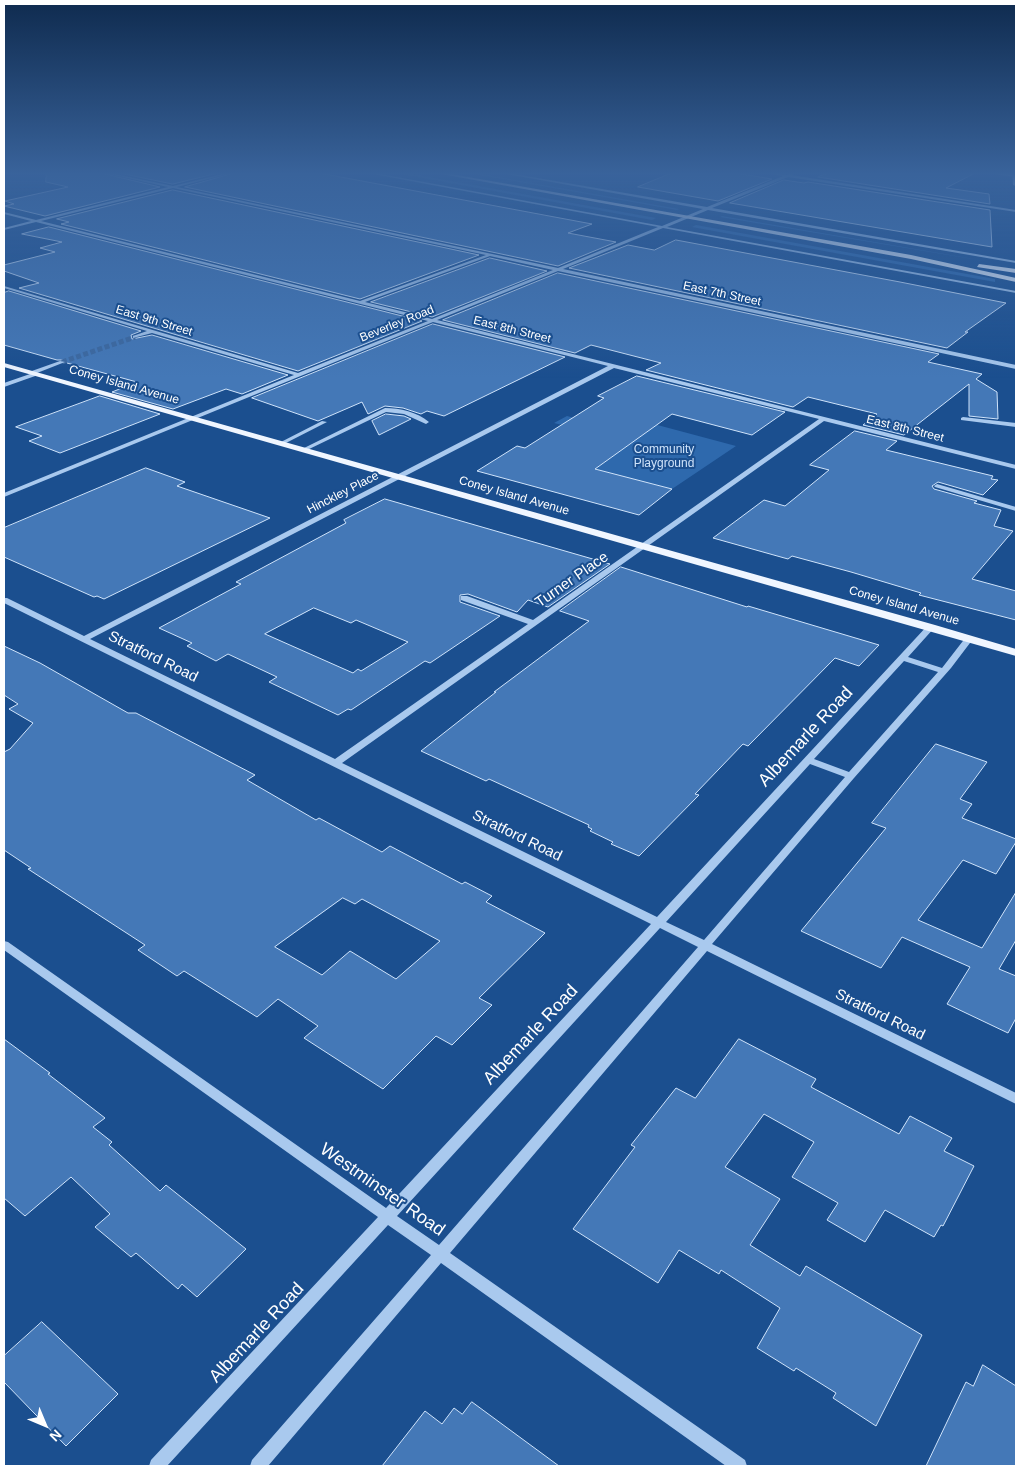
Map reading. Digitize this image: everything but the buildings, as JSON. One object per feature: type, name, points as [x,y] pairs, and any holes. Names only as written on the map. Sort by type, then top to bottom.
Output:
[{"type":"main road","points":[[814,241],[911,258],[1016,280]]},
{"type":"main road","points":[[911,258],[1016,271]]},
{"type":"main road","name":"Coney Island Avenue","points":[[4,365],[931,627],[1016,653]]},
{"type":"street","name":"East 8th Street","points":[[114,241],[1016,467]]},
{"type":"street","name":"East 7th Street","points":[[423,241],[1016,367]]},
{"type":"street","name":"Beverley Road","points":[[4,495],[631,241]]},
{"type":"street","points":[[738,241],[1016,292]]},
{"type":"street","points":[[894,241],[1016,262]]},
{"type":"street","points":[[361,303],[490,255]]},
{"type":"street","name":"East 9th Street","points":[[4,287],[299,375]]},
{"type":"street","points":[[135,337],[152,331]]},
{"type":"street","points":[[4,385],[62,362]]},
{"type":"street","name":"Hinckley Place","points":[[84,639],[613,366]]},
{"type":"street","points":[[303,450],[385,410],[420,417],[426,422]]},
{"type":"street","name":"Turner Place","points":[[336,763],[823,419]]},
{"type":"street","points":[[963,419],[1016,425]]},
{"type":"street","points":[[280,444],[324,422]]},
{"type":"street","points":[[937,486],[1016,508]]},
{"type":"street","points":[[464,598],[534,624]]},
{"type":"street","name":"Stratford Road","points":[[4,600],[1016,1099]]},
{"type":"street","name":"Albemarle Road","points":[[157,1466],[931,627]]},
{"type":"street","points":[[258,1466],[943,671],[968,639]]},
{"type":"street","points":[[903,658],[943,671]]},
{"type":"street","points":[[809,760],[851,776]]},
{"type":"street","name":"Westminster Road","points":[[4,945],[739,1466]]},
{"type":"green space","points":[[767,241],[782,241],[995,279],[995,282]]},
{"type":"green space","points":[[862,241],[866,241],[991,262]]},
{"type":"green space","name":"Community Playground","points":[[620,415],[736,446],[672,489],[595,469],[632,442],[554,423],[567,416],[578,419]]},
{"type":"tunnel","points":[[62,362],[135,337]]}]
